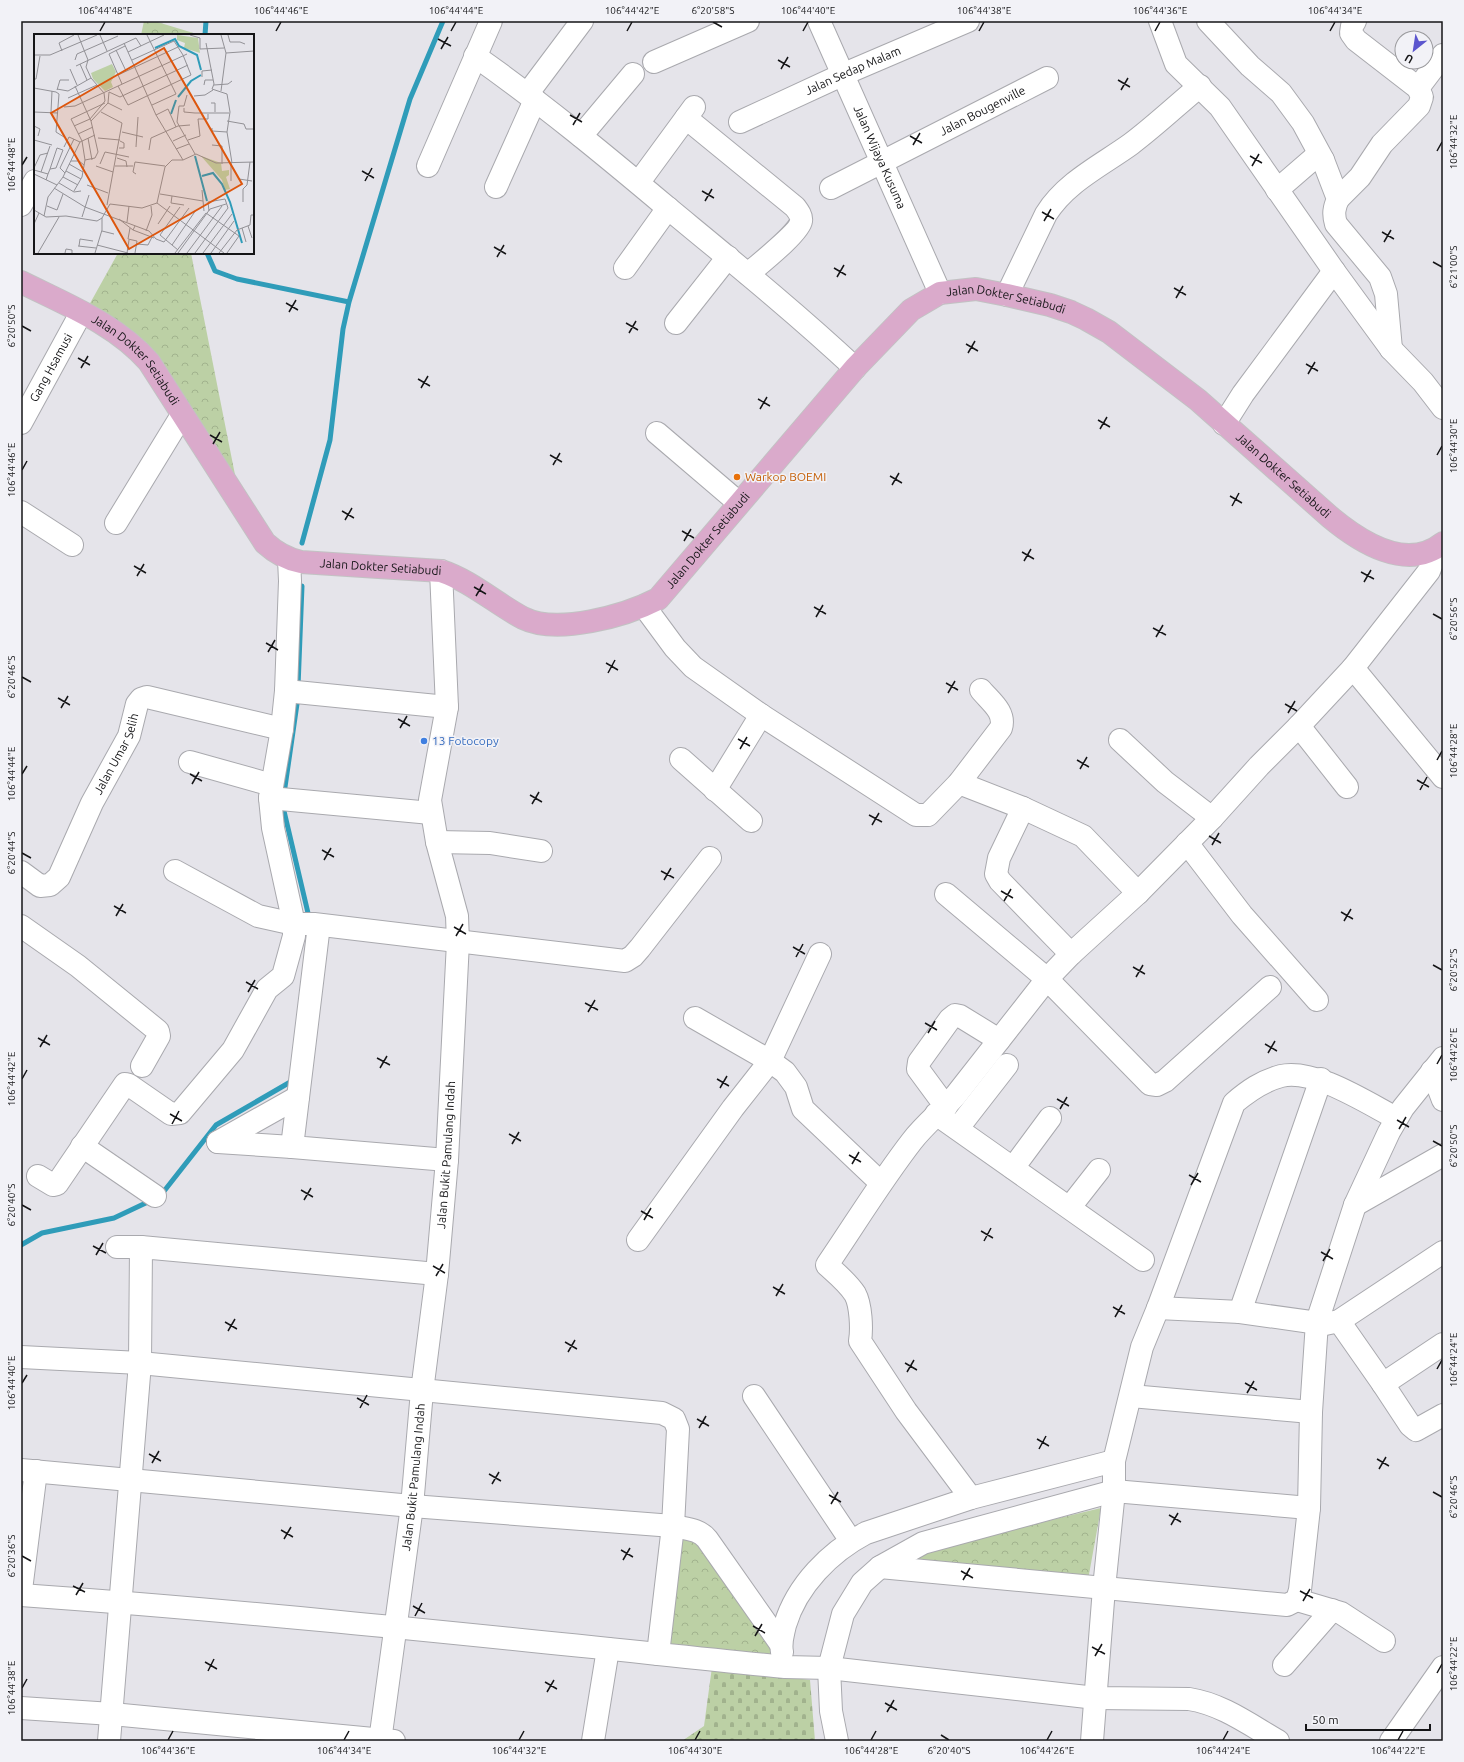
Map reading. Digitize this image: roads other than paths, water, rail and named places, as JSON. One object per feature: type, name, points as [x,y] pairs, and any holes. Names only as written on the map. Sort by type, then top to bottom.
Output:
[{"type":"main road","name":"Jalan Dokter Setiabudi","points":[[21,282],[81,313],[116,333],[136,347],[149,362],[265,543],[276,553],[289,559],[301,562],[441,571],[457,577],[522,617],[545,624],[575,624],[622,613],[644,606],[658,599],[856,368],[911,310],[940,293],[976,289],[1050,305],[1071,312],[1109,332],[1172,379],[1330,517],[1366,543],[1401,555],[1421,554],[1438,547]]},
{"type":"street","points":[[428,166],[491,21]]},
{"type":"street","points":[[496,188],[531,97],[582,21]]},
{"type":"street","points":[[654,62],[748,21]]},
{"type":"street","name":"Jalan Wijaya Kusuma","points":[[819,21],[844,74],[881,162],[940,293]]},
{"type":"street","name":"Jalan Sedap Malam","points":[[740,122],[844,74],[968,21]]},
{"type":"street","points":[[1160,21],[1176,64],[1220,106],[1277,190],[1391,349],[1423,382],[1443,408]]},
{"type":"street","points":[[1208,21],[1250,66],[1281,93],[1303,123],[1323,160],[1338,199]]},
{"type":"street","points":[[1355,21],[1352,26],[1351,33],[1356,40],[1418,88],[1422,97],[1419,106],[1382,144],[1360,177],[1338,199],[1334,212],[1336,224],[1380,277],[1386,294],[1391,349]]},
{"type":"street","points":[[1418,88],[1443,55]]},
{"type":"street","points":[[475,56],[531,97],[639,182],[817,332],[856,368]]},
{"type":"street","points":[[581,136],[633,74]]},
{"type":"street","name":"Jalan Bougenville","points":[[831,188],[1048,78]]},
{"type":"street","points":[[1007,295],[1043,218],[1052,204],[1067,188],[1132,143],[1200,86]]},
{"type":"street","points":[[639,182],[690,112],[795,207],[801,216],[801,221],[796,231],[748,274]]},
{"type":"street","points":[[1277,190],[1314,158],[1323,160]]},
{"type":"street","points":[[21,205],[34,183]]},
{"type":"street","points":[[624,268],[668,208]]},
{"type":"street","points":[[676,323],[728,257]]},
{"type":"street","points":[[1224,424],[1243,394],[1334,271]]},
{"type":"street","name":"Gang Hsamusi","points":[[21,423],[81,313]]},
{"type":"street","points":[[116,523],[182,415]]},
{"type":"street","points":[[657,433],[740,503]]},
{"type":"street","points":[[21,512],[72,545]]},
{"type":"street","points":[[971,1498],[906,1411],[860,1340],[862,1329],[856,1295],[840,1276],[827,1265],[881,1183],[912,1140],[941,1110],[999,1040],[1046,979],[1138,893],[1212,818],[1259,766],[1353,668],[1429,571],[1438,547]]},
{"type":"street","points":[[38,1176],[53,1185],[57,1184],[125,1084],[129,1085],[171,1114],[180,1113],[233,1050],[267,989],[283,976],[294,936],[294,924],[273,828],[279,796],[282,729],[295,691],[289,559]]},
{"type":"street","name":"Jalan Bukit Pamulang Indah","points":[[385,1741],[395,1626],[412,1506],[422,1391],[437,1274],[447,1160],[458,942],[457,916],[437,842],[430,800],[447,707],[441,571]]},
{"type":"street","points":[[644,606],[685,659],[761,715],[916,815],[928,815],[959,783],[1001,728],[1003,721],[1000,712],[981,690]]},
{"type":"street","points":[[1353,668],[1443,777]]},
{"type":"street","points":[[295,691],[447,707]]},
{"type":"street","name":"Jalan Umar Selih","points":[[21,872],[40,886],[50,885],[59,877],[92,803],[129,736],[137,704],[140,699],[147,697],[282,729]]},
{"type":"street","points":[[715,790],[761,715]]},
{"type":"street","points":[[1299,726],[1347,787]]},
{"type":"street","points":[[1120,740],[1164,782],[1212,818]]},
{"type":"street","points":[[681,759],[751,821]]},
{"type":"street","points":[[190,762],[279,796],[431,813]]},
{"type":"street","points":[[959,783],[1022,808],[1083,836],[1138,893]]},
{"type":"street","points":[[1022,808],[999,858],[996,874],[1000,881],[1071,954]]},
{"type":"street","points":[[437,842],[490,843],[540,851]]},
{"type":"street","points":[[1187,843],[1242,915],[1317,1000]]},
{"type":"street","points":[[175,871],[258,916],[294,924],[319,925],[625,961],[634,956],[710,858]]},
{"type":"street","points":[[946,894],[1046,979],[1150,1084],[1157,1085],[1165,1081],[1270,987]]},
{"type":"street","points":[[292,1147],[319,925]]},
{"type":"street","points":[[21,926],[78,966],[158,1031],[159,1036],[142,1066]]},
{"type":"street","points":[[638,1240],[733,1108],[770,1061],[820,954]]},
{"type":"street","points":[[999,1040],[960,1016],[955,1015],[950,1019],[920,1062],[918,1069],[941,1110],[958,1128],[1143,1260]]},
{"type":"street","points":[[695,1018],[770,1061],[785,1072],[796,1087],[803,1109],[881,1183]]},
{"type":"street","points":[[958,1128],[1007,1065]]},
{"type":"street","points":[[1437,1065],[1443,1100]]},
{"type":"street","points":[[880,1568],[1287,1605],[1296,1600],[1300,1590],[1309,1508],[1311,1412],[1317,1322],[1355,1205],[1396,1118],[1437,1065]]},
{"type":"street","points":[[1092,1741],[1104,1588],[1114,1491],[1114,1461],[1142,1347],[1158,1308],[1234,1103],[1246,1092],[1264,1082],[1282,1076],[1300,1076],[1321,1079],[1396,1118]]},
{"type":"street","points":[[1240,1312],[1321,1079]]},
{"type":"street","points":[[298,1097],[218,1142],[447,1160]]},
{"type":"street","points":[[1013,1168],[1050,1118]]},
{"type":"street","points":[[82,1146],[155,1196]]},
{"type":"street","points":[[1355,1205],[1443,1155]]},
{"type":"street","points":[[1070,1207],[1099,1170]]},
{"type":"street","points":[[117,1247],[141,1247],[437,1274]]},
{"type":"street","points":[[109,1741],[122,1602],[140,1363],[141,1247]]},
{"type":"street","points":[[1158,1308],[1240,1312],[1325,1324],[1339,1321],[1443,1252]]},
{"type":"street","points":[[1339,1321],[1410,1425],[1416,1430],[1443,1416]]},
{"type":"street","points":[[1383,1384],[1443,1344]]},
{"type":"street","points":[[21,1357],[140,1363],[662,1413],[674,1419],[678,1429],[673,1526],[658,1654]]},
{"type":"street","points":[[754,1396],[851,1541]]},
{"type":"street","points":[[1131,1396],[1311,1412]]},
{"type":"street","points":[[780,1643],[787,1620],[801,1590],[830,1558],[851,1541],[866,1533],[971,1498],[1114,1461]]},
{"type":"street","points":[[21,1590],[29,1470],[412,1506],[673,1526],[695,1530],[703,1534],[796,1668]]},
{"type":"street","points":[[837,1741],[831,1711],[829,1668],[843,1614],[862,1583],[880,1568],[923,1542],[1114,1491],[1309,1508]]},
{"type":"street","points":[[21,1595],[122,1602],[395,1626],[796,1668],[829,1668],[1096,1698],[1189,1699],[1203,1701],[1217,1707],[1278,1741]]},
{"type":"street","points":[[1296,1600],[1341,1613],[1384,1641]]},
{"type":"street","points":[[1284,1665],[1332,1610]]},
{"type":"street","points":[[593,1741],[608,1649]]},
{"type":"street","points":[[1398,1738],[1443,1667]]},
{"type":"street","points":[[21,1708],[112,1714],[385,1741]]},
{"type":"waterway","points":[[205,34],[206,21]]},
{"type":"waterway","points":[[302,543],[330,440],[343,329],[349,302],[410,99],[443,21]]},
{"type":"waterway","points":[[207,254],[215,271],[237,279],[349,302]]},
{"type":"waterway","points":[[298,687],[302,586]]},
{"type":"waterway","points":[[284,794],[298,697]]},
{"type":"waterway","points":[[284,804],[284,811],[308,913]]},
{"type":"waterway","points":[[161,1195],[216,1125],[292,1081]]},
{"type":"waterway","points":[[21,1245],[42,1233],[114,1218],[150,1201]]},
{"type":"place","name":"Warkop BOEMI","points":[[737,477]]},
{"type":"place","name":"13 Fotocopy","points":[[424,741]]}]
